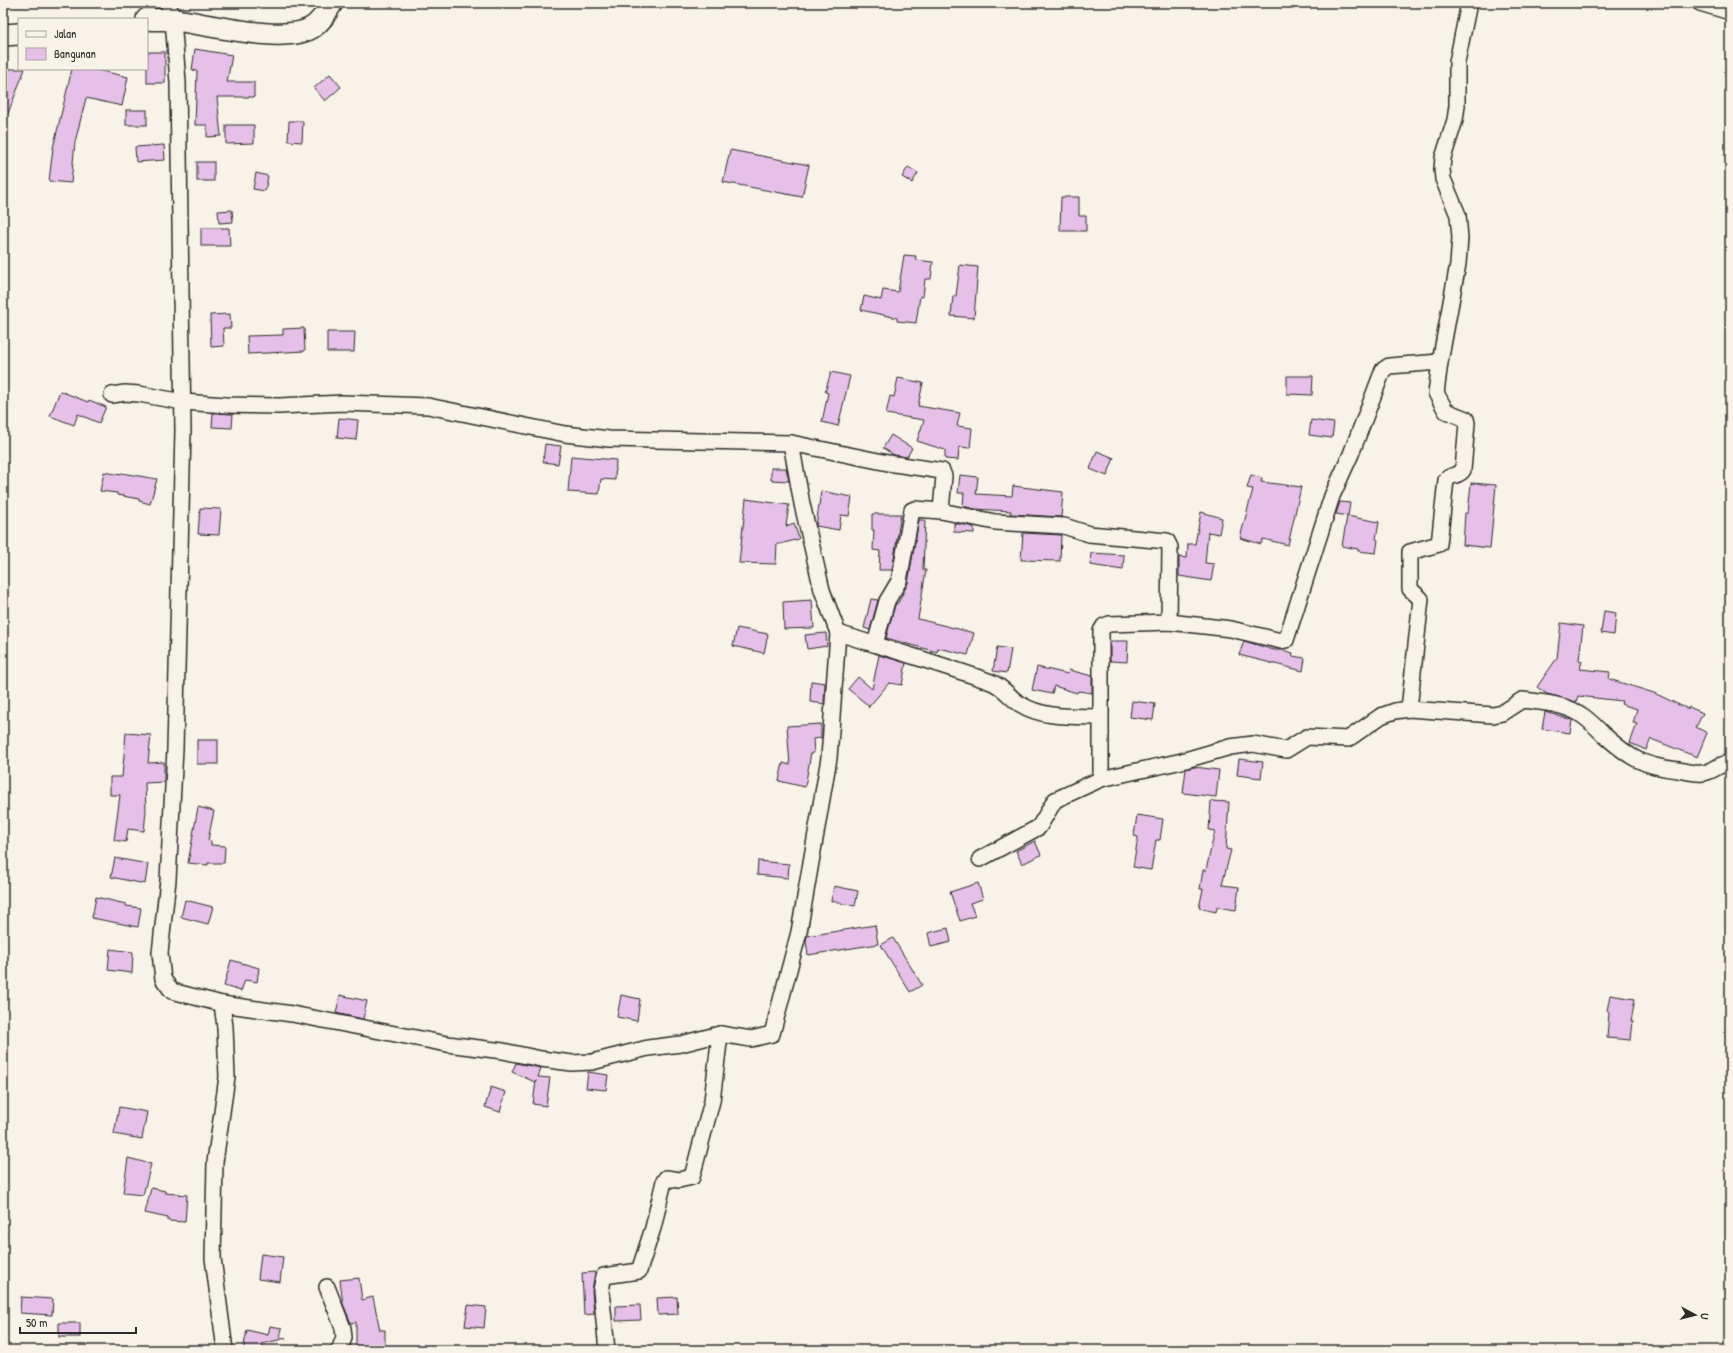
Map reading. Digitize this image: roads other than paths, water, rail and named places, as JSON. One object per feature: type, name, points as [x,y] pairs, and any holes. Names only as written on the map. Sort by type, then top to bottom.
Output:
[{"type":"street","points":[[148,19],[170,12],[262,33],[300,33],[313,27],[319,22],[332,3]]},
{"type":"street","points":[[1409,709],[1421,599],[1410,588],[1410,552],[1439,544],[1446,480],[1447,478],[1461,473],[1463,470],[1467,423],[1466,420],[1446,411],[1437,395],[1440,362],[1458,264],[1460,238],[1458,215],[1443,178],[1442,169],[1455,120],[1457,62],[1469,3]]},
{"type":"street","points":[[1700,3],[1730,12]]},
{"type":"street","points":[[170,12],[178,90],[183,402],[175,749],[168,880],[160,953],[163,979],[172,991],[222,1004],[292,1014],[447,1044],[503,1051],[541,1060],[592,1062],[648,1048],[681,1044],[720,1034],[751,1039],[772,1034],[799,932],[829,758],[838,633],[822,590],[802,504],[791,443]]},
{"type":"street","points":[[3,35],[18,34]]},
{"type":"street","points":[[1101,779],[1100,717],[1102,628],[1106,624],[1169,622],[1231,629],[1281,642],[1286,640],[1332,496],[1383,370],[1390,366],[1440,362]]},
{"type":"street","points":[[112,395],[125,393],[183,402],[279,406],[343,403],[428,406],[565,434],[608,439],[791,443],[888,463],[942,471],[944,476],[941,511]]},
{"type":"street","points":[[875,644],[887,601],[900,578],[912,510],[941,511],[995,522],[1064,526],[1089,534],[1167,541],[1170,547],[1169,622]]},
{"type":"street","points":[[838,633],[927,660],[994,683],[1004,690],[1018,704],[1035,712],[1053,716],[1100,717]]},
{"type":"street","points":[[980,859],[1039,827],[1055,800],[1101,779],[1182,761],[1230,747],[1253,744],[1286,750],[1307,737],[1348,738],[1381,716],[1395,711],[1409,709],[1493,715],[1502,713],[1522,700],[1543,702],[1564,707],[1583,716],[1617,746],[1636,760],[1648,764],[1661,768],[1701,773],[1711,771],[1721,764],[1730,763]]},
{"type":"street","points":[[222,1004],[225,1027],[227,1077],[215,1162],[213,1251],[225,1350]]},
{"type":"street","points":[[607,1350],[601,1290],[604,1276],[639,1271],[653,1228],[664,1181],[666,1178],[679,1180],[692,1177],[712,1101],[720,1034]]},
{"type":"street","points":[[327,1288],[343,1328],[344,1338],[339,1350]]}]
